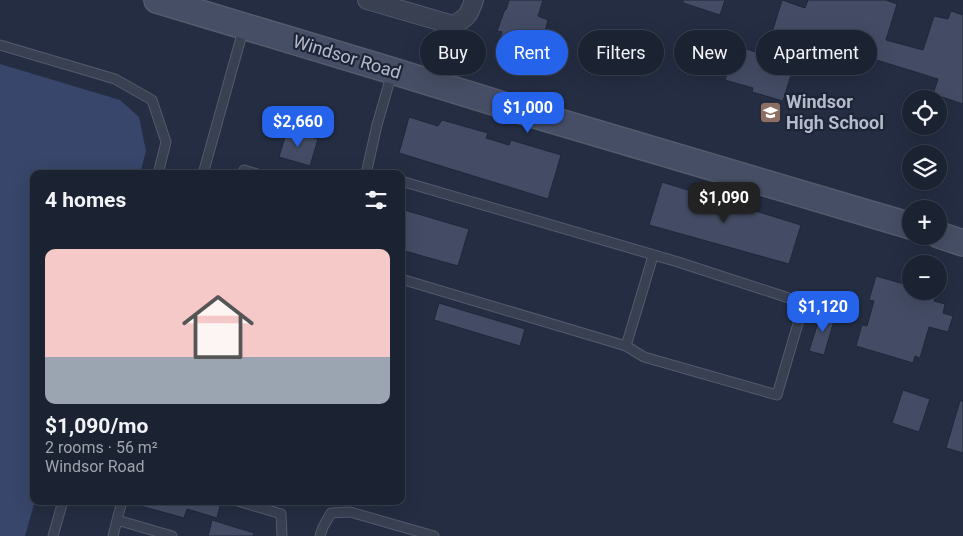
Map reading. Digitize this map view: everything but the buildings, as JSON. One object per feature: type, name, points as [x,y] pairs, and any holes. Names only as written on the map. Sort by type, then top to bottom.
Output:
[{"type":"main road","name":"Windsor Road","points":[[157,0],[552,120],[902,223]]},
{"type":"main road","points":[[947,238],[963,243]]},
{"type":"street","points":[[367,0],[453,25],[464,19],[470,11],[474,0]]},
{"type":"lane","points":[[205,170],[244,26]]},
{"type":"lane","points":[[0,45],[115,79],[152,100],[166,142],[159,170]]},
{"type":"lane","points":[[366,170],[376,125],[393,71]]},
{"type":"lane","points":[[405,182],[804,303],[777,395],[644,358],[626,346],[405,280]]},
{"type":"lane","points":[[626,346],[653,256]]},
{"type":"lane","points":[[53,536],[62,505]]},
{"type":"lane","points":[[113,536],[121,505]]},
{"type":"lane","points":[[269,506],[280,514],[282,536]]},
{"type":"lane","points":[[320,536],[331,513],[350,512],[434,536]]},
{"type":"lane","points":[[118,520],[172,536]]},
{"type":"water","points":[[0,64],[120,100],[139,117],[146,151],[141,170],[30,170],[30,505],[34,505],[25,536],[0,536]]},
{"type":"place","name":"Windsor High School","points":[[770,112]]}]
